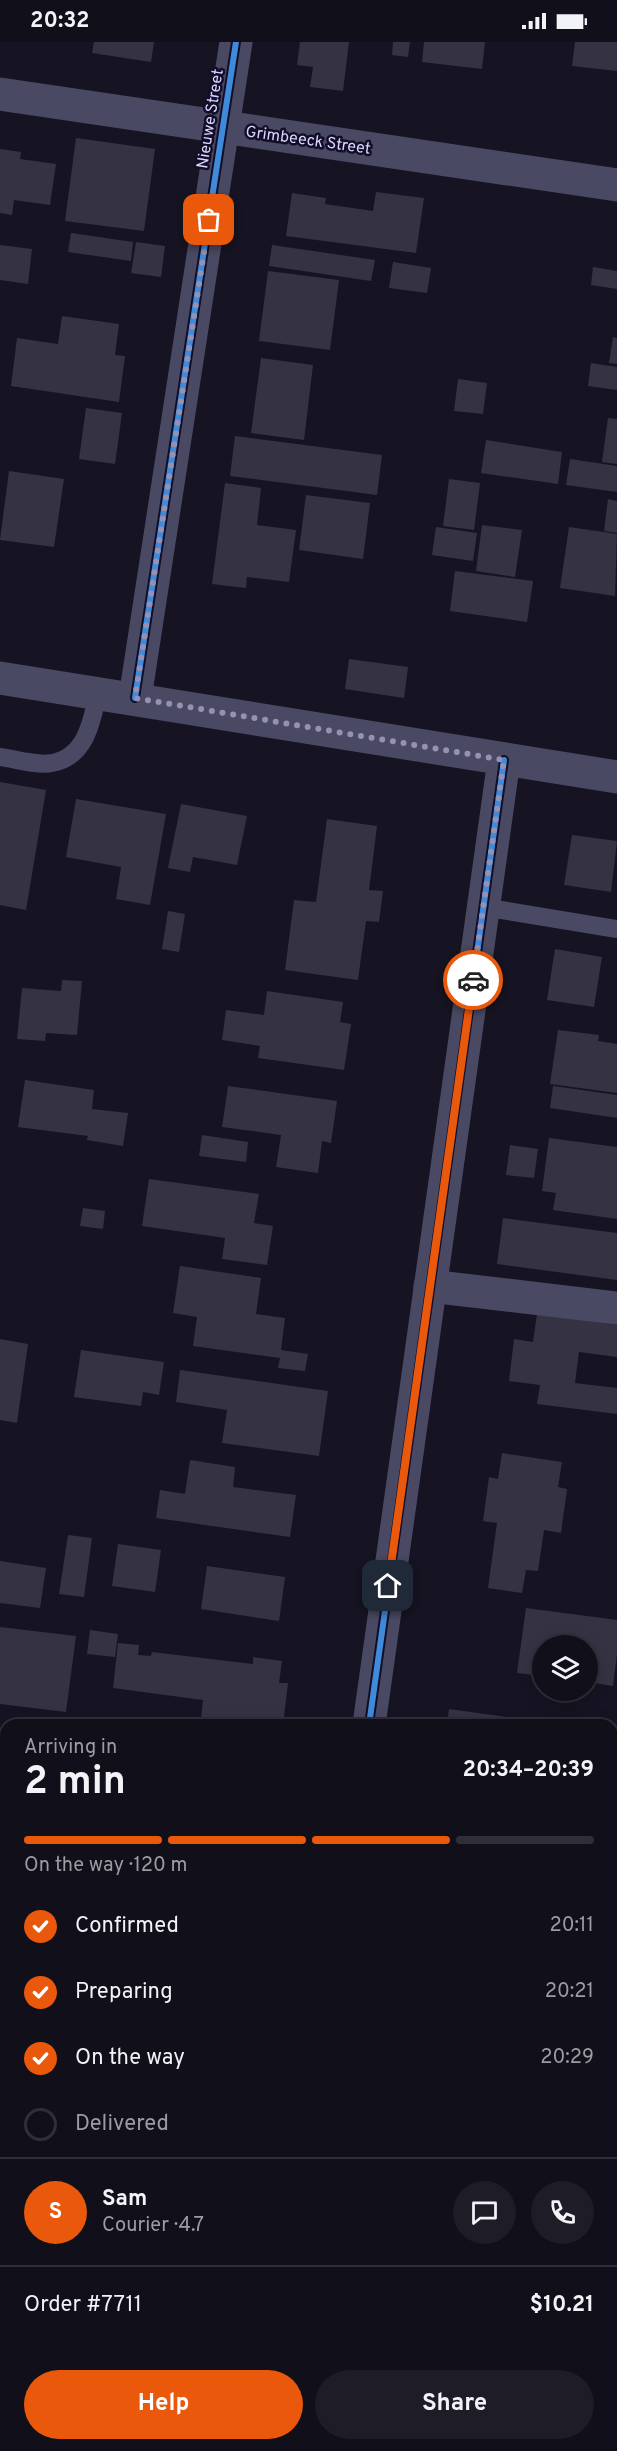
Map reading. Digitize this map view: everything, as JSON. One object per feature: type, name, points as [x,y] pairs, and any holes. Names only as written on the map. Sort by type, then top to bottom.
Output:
[{"type":"street","name":"Nieuwe Street","points":[[135,698],[237,42]]},
{"type":"street","name":"Grimbeeck Street","points":[[0,94],[223,129],[617,185]]},
{"type":"street","points":[[0,678],[617,777]]},
{"type":"street","points":[[370,1719],[504,760]]},
{"type":"street","points":[[430,1286],[617,1308]]},
{"type":"lane","points":[[0,756],[51,764],[72,752],[78,748],[90,729],[98,693]]},
{"type":"lane","points":[[483,907],[617,929]]},
{"type":"building","points":[[94,42],[154,42],[151,62],[92,53]]},
{"type":"building","points":[[300,42],[349,42],[343,91],[310,87],[313,67],[297,65]]},
{"type":"building","points":[[393,42],[410,42],[408,57],[392,55]]},
{"type":"building","points":[[424,42],[485,42],[482,69],[422,62]]},
{"type":"building","points":[[575,42],[617,42],[617,71],[572,66]]},
{"type":"building","points":[[76,138],[155,149],[144,231],[65,221]]},
{"type":"building","points":[[0,149],[21,152],[20,159],[56,164],[50,205],[14,200],[12,215],[0,213]]},
{"type":"building","points":[[376,192],[424,198],[416,253],[286,236],[292,193],[326,198],[325,204],[373,211]]},
{"type":"building","points":[[71,233],[133,242],[131,261],[68,252]]},
{"type":"building","points":[[136,242],[165,246],[161,277],[131,273]]},
{"type":"building","points":[[0,245],[32,249],[28,284],[0,280]]},
{"type":"building","points":[[272,245],[375,260],[371,281],[269,266]]},
{"type":"building","points":[[393,262],[431,268],[427,293],[389,288]]},
{"type":"building","points":[[593,267],[617,271],[617,289],[591,285]]},
{"type":"building","points":[[268,271],[339,280],[330,350],[259,341]]},
{"type":"building","points":[[62,316],[119,324],[115,355],[125,356],[119,402],[11,386],[17,338],[58,344]]},
{"type":"building","points":[[613,337],[617,338],[617,364],[609,363]]},
{"type":"building","points":[[261,358],[313,365],[304,440],[251,433]]},
{"type":"building","points":[[591,363],[617,367],[617,390],[588,386]]},
{"type":"building","points":[[458,379],[487,383],[483,414],[454,411]]},
{"type":"building","points":[[86,408],[122,413],[115,464],[79,459]]},
{"type":"building","points":[[608,418],[617,419],[617,464],[602,462]]},
{"type":"building","points":[[235,436],[382,455],[377,495],[230,476]]},
{"type":"building","points":[[486,440],[562,452],[558,484],[481,473]]},
{"type":"building","points":[[570,459],[617,466],[617,492],[566,485]]},
{"type":"building","points":[[9,471],[64,479],[54,547],[0,540]]},
{"type":"building","points":[[449,479],[480,483],[474,530],[443,526]]},
{"type":"building","points":[[225,483],[261,488],[257,525],[296,530],[289,582],[247,577],[246,588],[212,584]]},
{"type":"building","points":[[306,495],[370,503],[363,559],[299,550]]},
{"type":"building","points":[[608,499],[617,501],[617,533],[604,531]]},
{"type":"building","points":[[482,525],[522,530],[515,577],[476,571]]},
{"type":"building","points":[[436,527],[477,533],[473,561],[432,555]]},
{"type":"building","points":[[569,527],[617,534],[615,596],[560,588]]},
{"type":"building","points":[[455,571],[533,581],[527,622],[450,611]]},
{"type":"building","points":[[349,659],[408,667],[404,698],[345,689]]},
{"type":"building","points":[[0,782],[46,790],[26,910],[0,905]]},
{"type":"building","points":[[76,799],[166,814],[150,905],[116,899],[121,867],[66,857]]},
{"type":"building","points":[[181,804],[247,816],[237,865],[193,857],[190,872],[168,868]]},
{"type":"building","points":[[327,819],[377,826],[369,890],[383,891],[379,922],[366,921],[358,980],[285,970],[294,900],[316,902]]},
{"type":"building","points":[[572,835],[617,841],[611,892],[564,885]]},
{"type":"building","points":[[168,911],[185,914],[179,952],[162,949]]},
{"type":"building","points":[[555,949],[602,957],[594,1007],[547,1000]]},
{"type":"building","points":[[62,980],[82,981],[77,1035],[46,1033],[45,1041],[17,1039],[22,988],[61,991]]},
{"type":"building","points":[[267,991],[343,1002],[340,1022],[351,1024],[344,1070],[258,1058],[260,1046],[222,1040],[226,1010],[264,1015]]},
{"type":"building","points":[[558,1030],[599,1035],[598,1041],[617,1044],[617,1093],[550,1084]]},
{"type":"building","points":[[25,1080],[94,1090],[92,1109],[128,1113],[123,1146],[87,1140],[88,1136],[18,1127]]},
{"type":"building","points":[[228,1086],[337,1101],[331,1143],[322,1141],[318,1173],[276,1167],[281,1135],[222,1127]]},
{"type":"building","points":[[553,1086],[617,1095],[617,1118],[550,1108]]},
{"type":"building","points":[[202,1135],[248,1142],[246,1162],[199,1156]]},
{"type":"building","points":[[549,1138],[617,1147],[617,1219],[553,1210],[556,1193],[542,1191]]},
{"type":"building","points":[[510,1145],[538,1149],[534,1178],[506,1175]]},
{"type":"building","points":[[149,1179],[259,1194],[254,1223],[273,1226],[267,1265],[222,1259],[225,1238],[142,1226]]},
{"type":"building","points":[[83,1208],[105,1211],[103,1229],[80,1226]]},
{"type":"building","points":[[503,1218],[617,1233],[617,1280],[497,1264]]},
{"type":"building","points":[[180,1266],[261,1278],[256,1314],[285,1318],[281,1350],[308,1354],[305,1371],[278,1368],[280,1358],[193,1346],[197,1317],[173,1313]]},
{"type":"building","points":[[537,1314],[617,1325],[617,1357],[579,1352],[575,1383],[617,1388],[617,1414],[537,1404],[540,1385],[509,1381],[514,1339],[533,1342]]},
{"type":"building","points":[[0,1339],[28,1344],[17,1423],[0,1420]]},
{"type":"building","points":[[81,1350],[164,1362],[159,1395],[143,1392],[141,1406],[74,1397]]},
{"type":"building","points":[[180,1370],[328,1391],[319,1456],[222,1443],[227,1410],[176,1402]]},
{"type":"building","points":[[502,1453],[562,1462],[558,1487],[567,1489],[561,1533],[544,1530],[538,1571],[526,1570],[522,1593],[488,1588],[497,1523],[483,1521],[489,1477],[498,1479]]},
{"type":"building","points":[[190,1460],[235,1467],[233,1487],[296,1495],[290,1537],[156,1518],[160,1490],[185,1494]]},
{"type":"building","points":[[68,1535],[92,1538],[84,1597],[59,1594]]},
{"type":"building","points":[[118,1544],[161,1550],[155,1592],[112,1586]]},
{"type":"building","points":[[0,1561],[46,1568],[40,1608],[0,1603]]},
{"type":"building","points":[[207,1566],[285,1577],[279,1621],[201,1609]]},
{"type":"building","points":[[526,1608],[617,1620],[617,1654],[613,1686],[598,1684],[598,1635],[532,1635],[532,1675],[517,1673]]},
{"type":"building","points":[[0,1627],[76,1636],[66,1712],[0,1704]]},
{"type":"building","points":[[90,1630],[118,1634],[115,1657],[87,1654]]},
{"type":"building","points":[[118,1643],[139,1645],[138,1655],[151,1656],[152,1652],[253,1664],[253,1657],[282,1661],[279,1683],[288,1683],[284,1719],[201,1719],[203,1700],[113,1688]]},
{"type":"building","points":[[449,1709],[520,1719],[448,1719]]},
{"type":"cycle path","points":[[135,698],[236,42]]},
{"type":"cycle path","points":[[370,1719],[504,760]]},
{"type":"way so far","points":[[209,220],[135,698],[504,760],[473,980]]},
{"type":"route","points":[[388,1586],[473,980]]}]
